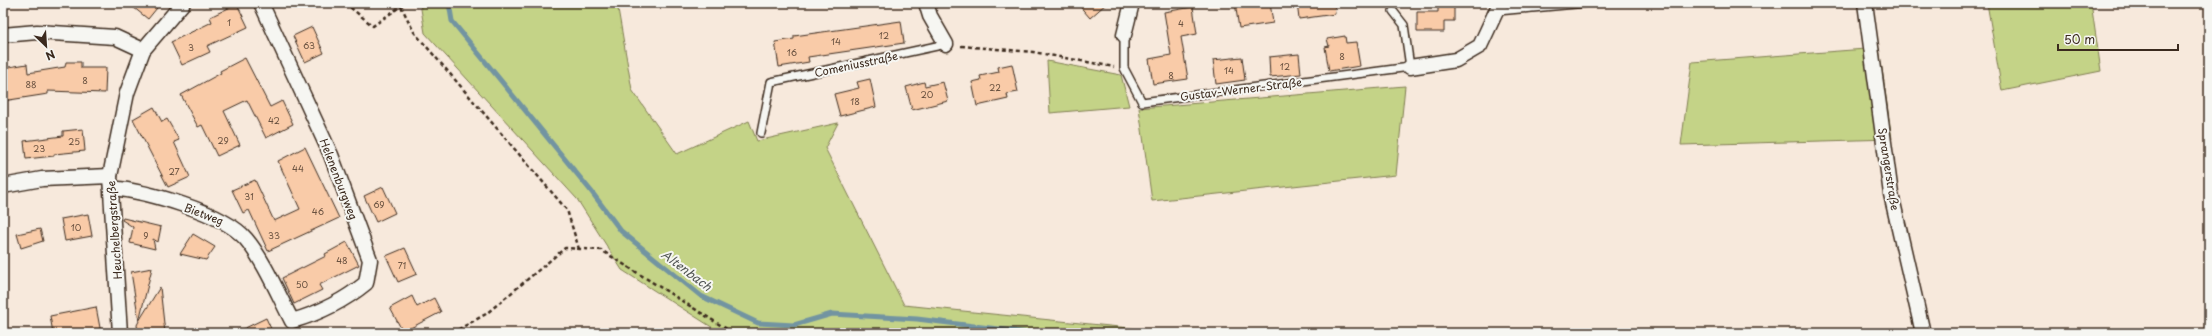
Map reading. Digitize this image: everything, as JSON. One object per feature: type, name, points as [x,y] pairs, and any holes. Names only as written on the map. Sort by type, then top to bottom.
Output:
[{"type":"street","name":"Heuchelbergstraße","points":[[120,333],[111,182],[127,93],[143,50],[183,3]]},
{"type":"street","name":"Helenenburgweg","points":[[261,3],[331,155],[370,260],[366,283],[352,294],[319,313],[292,321]]},
{"type":"street","points":[[926,3],[930,16],[946,44]]},
{"type":"street","points":[[1124,36],[1132,3]]},
{"type":"street","name":"Sprangerstraße","points":[[1865,3],[1891,194],[1922,333]]},
{"type":"street","name":"Gustav-Werner-Straße","points":[[1410,67],[1456,60],[1480,46],[1499,7]]},
{"type":"street","points":[[3,35],[36,32],[115,37],[143,50]]},
{"type":"street","name":"Bietweg","points":[[3,186],[42,179],[111,182],[130,190],[207,213],[228,223],[246,239],[292,321]]},
{"type":"lane","name":"Gustav-Werner-Straße","points":[[1499,7],[1587,3]]},
{"type":"lane","points":[[1393,11],[1404,25],[1410,67]]},
{"type":"lane","name":"Gustav-Werner-Straße","points":[[1124,36],[1124,68],[1142,102],[1410,67]]},
{"type":"lane","name":"Comeniusstraße","points":[[761,132],[771,82],[946,44]]},
{"type":"path","points":[[345,3],[373,26],[405,3]]},
{"type":"path","points":[[401,6],[414,32],[567,210],[579,249]]},
{"type":"path","points":[[946,44],[1033,52],[1124,68]]},
{"type":"path","points":[[452,333],[486,314],[565,248],[601,250],[733,333]]},
{"type":"green space","points":[[420,3],[617,3],[632,90],[677,154],[749,121],[757,141],[838,123],[825,148],[904,305],[1178,333],[721,333],[622,270],[577,199],[425,33]]},
{"type":"green space","points":[[1987,3],[2091,3],[2101,71],[2002,91]]},
{"type":"green space","points":[[1879,48],[1892,139],[1681,145],[1692,62]]},
{"type":"green space","points":[[1047,61],[1121,75],[1129,106],[1050,113]]},
{"type":"green space","points":[[1405,86],[1396,175],[1152,201],[1139,108]]},
{"type":"building","points":[[128,3],[161,3],[148,19]]},
{"type":"building","points":[[1077,3],[1107,3],[1090,18]]},
{"type":"building","points":[[1235,3],[1270,3],[1273,23],[1239,28]]},
{"type":"building","points":[[1297,3],[1334,3],[1335,14],[1299,19]]},
{"type":"building","points":[[1438,3],[1454,3],[1454,21],[1444,21],[1444,32],[1417,32],[1417,12],[1438,12]]},
{"type":"building","points":[[237,4],[248,27],[207,46],[210,52],[182,65],[171,42],[212,22],[210,17]]},
{"type":"building","points":[[1193,7],[1197,34],[1181,37],[1188,79],[1153,84],[1149,59],[1171,55],[1164,12]]},
{"type":"building","points":[[901,21],[904,43],[808,57],[809,62],[779,67],[775,42],[794,39],[794,36]]},
{"type":"building","points":[[312,27],[324,53],[305,62],[293,36]]},
{"type":"building","points":[[1345,36],[1346,43],[1356,42],[1360,66],[1329,71],[1325,47],[1329,46],[1327,39]]},
{"type":"building","points":[[1299,54],[1301,74],[1270,77],[1269,57]]},
{"type":"building","points":[[1242,57],[1245,80],[1216,84],[1213,60]]},
{"type":"building","points":[[245,58],[270,107],[282,101],[293,124],[266,138],[247,100],[224,111],[240,145],[217,156],[202,125],[198,127],[181,95],[221,73],[220,71]]},
{"type":"building","points":[[66,62],[81,62],[81,68],[106,68],[105,93],[48,91],[48,94],[3,101],[3,68],[27,64],[28,73],[65,67]]},
{"type":"building","points":[[1012,64],[1018,92],[1007,94],[1008,99],[977,106],[972,82],[981,80],[980,76],[999,72],[998,67]]},
{"type":"building","points":[[870,79],[876,107],[840,116],[834,94],[859,88],[857,82]]},
{"type":"building","points":[[924,82],[925,86],[943,82],[948,101],[912,110],[906,87]]},
{"type":"building","points":[[154,107],[162,122],[167,119],[179,140],[174,142],[190,177],[168,187],[133,119]]},
{"type":"building","points":[[83,129],[85,151],[26,159],[24,141],[63,136],[63,131]]},
{"type":"building","points":[[305,147],[339,218],[268,251],[249,210],[243,213],[232,190],[255,180],[274,221],[300,209],[278,161]]},
{"type":"building","points":[[383,187],[395,213],[376,222],[364,196]]},
{"type":"building","points":[[88,214],[92,236],[65,241],[61,219]]},
{"type":"building","points":[[123,218],[161,227],[158,242],[153,239],[155,249],[130,243],[133,227],[122,220]]},
{"type":"building","points":[[40,229],[43,241],[21,248],[17,234]]},
{"type":"building","points":[[193,234],[215,247],[206,260],[180,254]]},
{"type":"building","points":[[347,242],[359,265],[319,285],[322,290],[294,304],[282,278],[326,256],[325,254]]},
{"type":"building","points":[[405,248],[417,274],[398,282],[386,256]]},
{"type":"building","points":[[152,268],[139,321],[131,272]]},
{"type":"building","points":[[160,287],[165,333],[138,333],[137,325]]},
{"type":"building","points":[[412,296],[417,307],[434,298],[441,312],[403,332],[390,308]]},
{"type":"building","points":[[96,307],[101,333],[53,333],[50,316]]},
{"type":"building","points":[[266,318],[273,333],[235,333]]},
{"type":"waterway","name":"Altenbach","points":[[449,3],[452,21],[591,191],[621,231],[701,296],[758,323],[794,325],[832,314],[917,319],[1030,333]]}]
